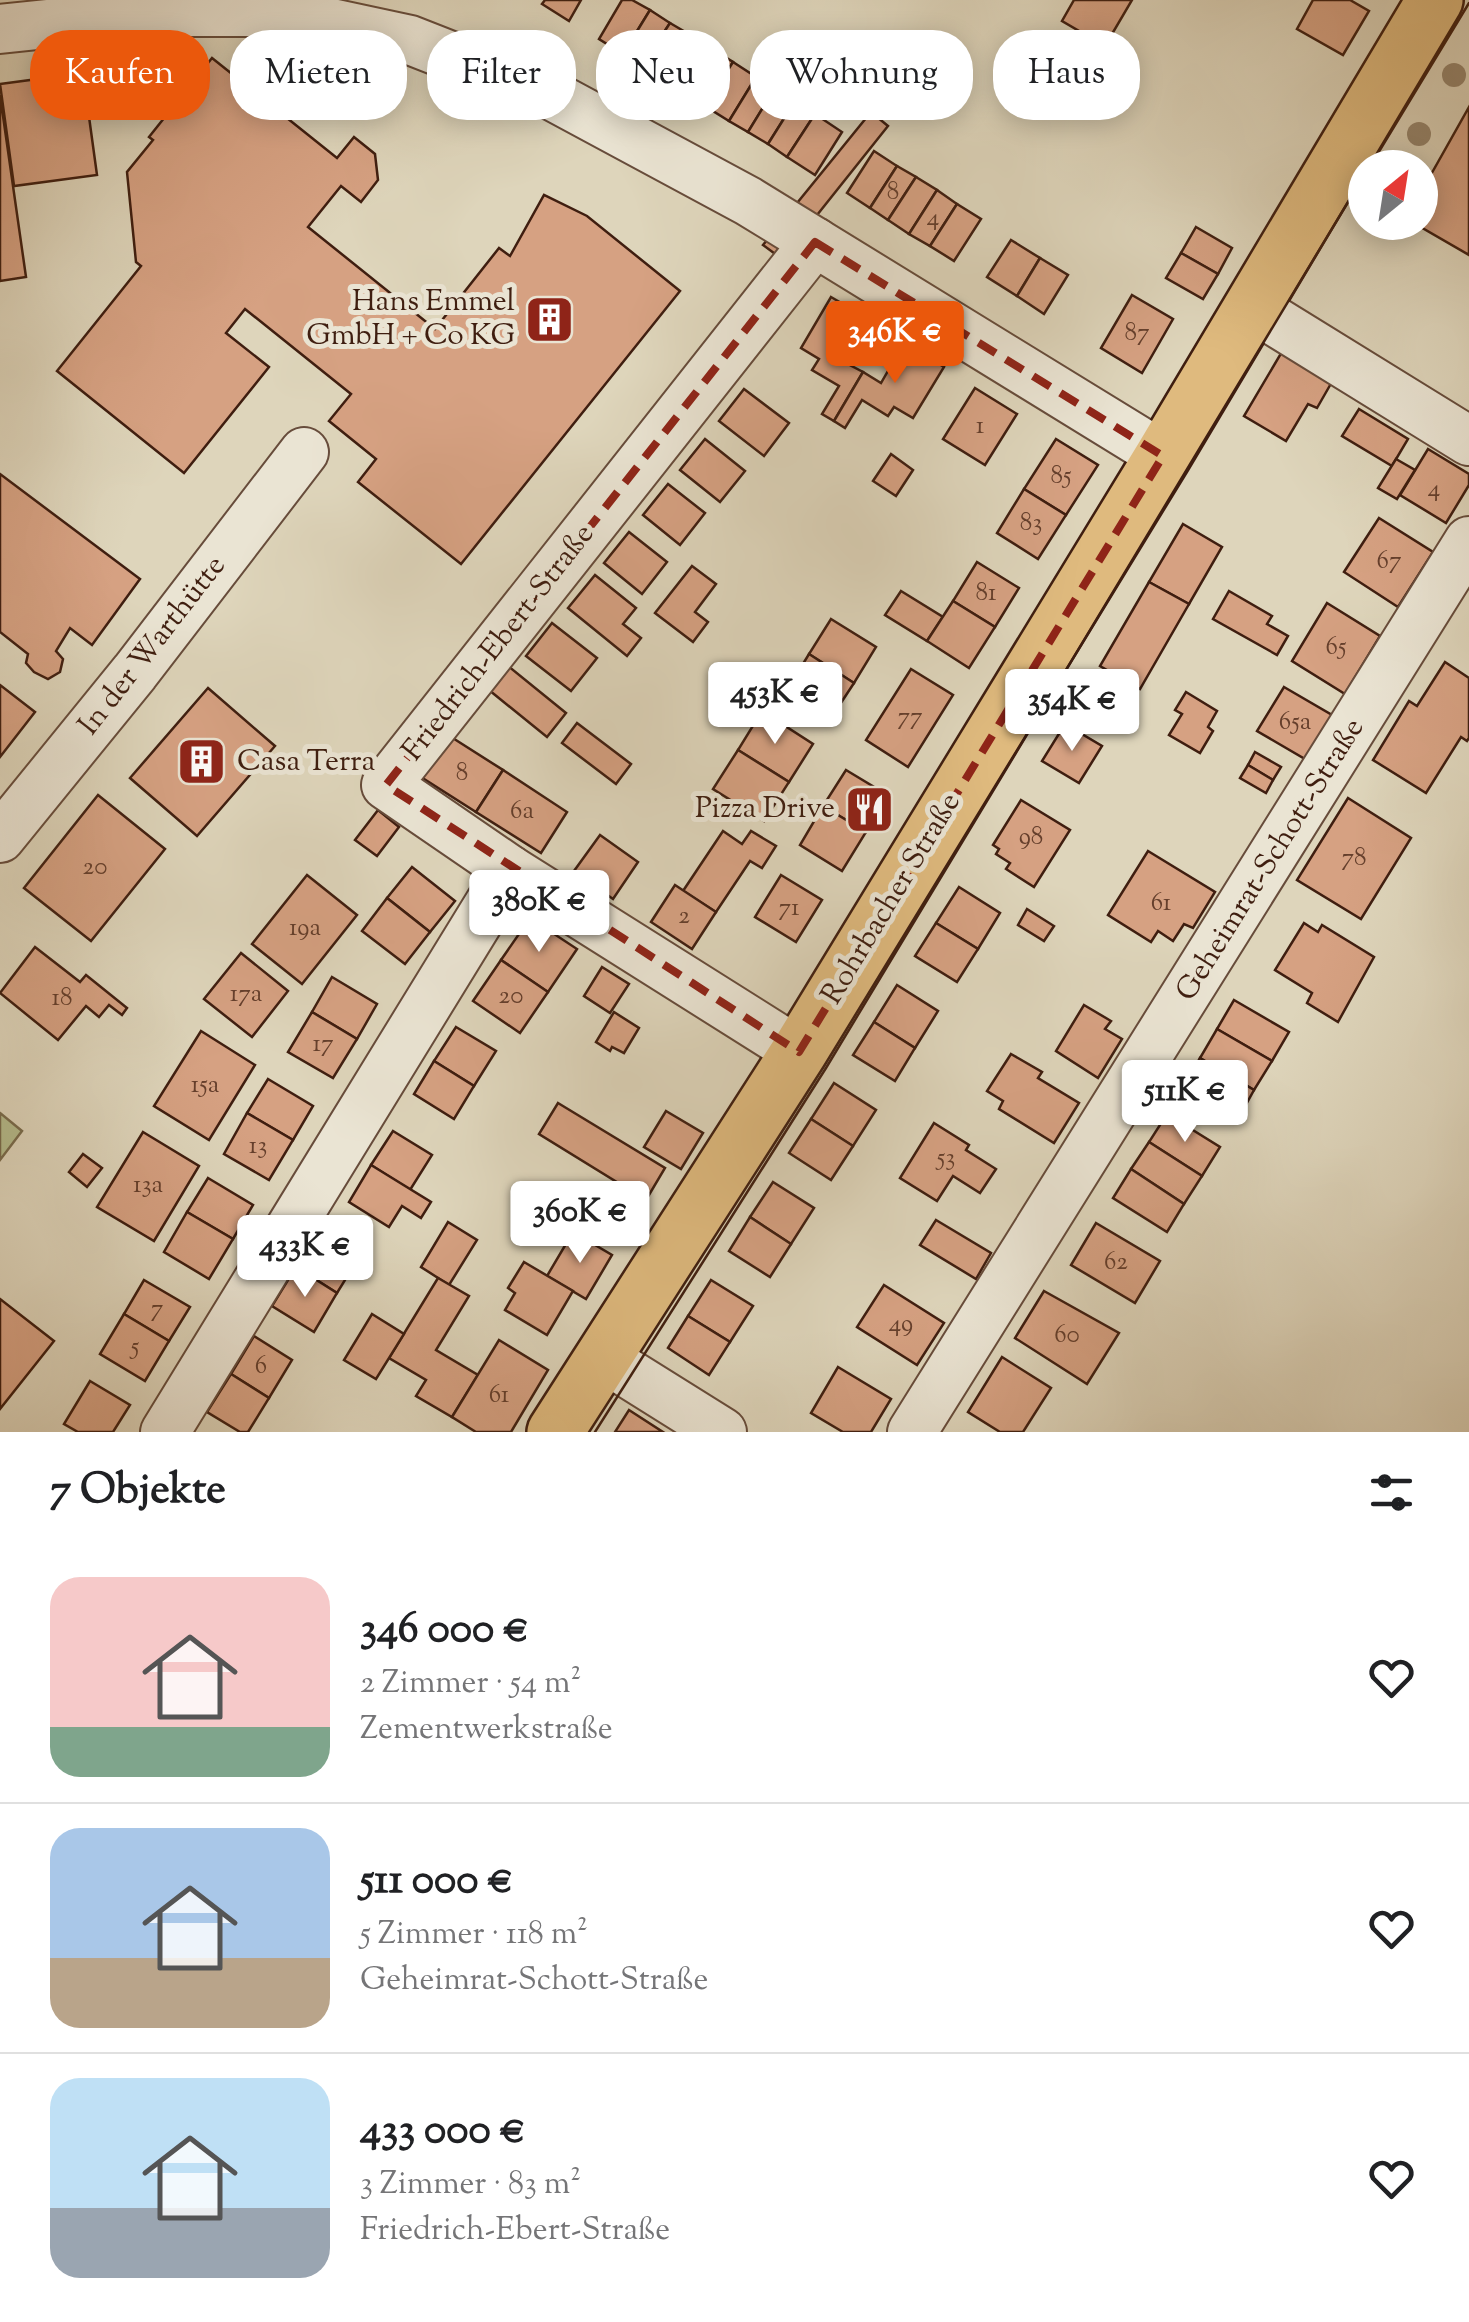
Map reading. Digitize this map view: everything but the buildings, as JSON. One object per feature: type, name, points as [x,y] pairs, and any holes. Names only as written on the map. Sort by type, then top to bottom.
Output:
[{"type":"main road","name":"Rohrbacher Straße","points":[[556,1432],[799,1052],[1163,456],[1435,0]]},
{"type":"street","points":[[0,28],[162,12],[280,12],[410,40],[547,93],[748,200],[1163,456]]},
{"type":"street","name":"Friedrich-Ebert-Straße","points":[[510,870],[386,786],[815,242]]},
{"type":"street","points":[[1252,307],[1469,441]]},
{"type":"street","name":"In der Warthütte","points":[[0,838],[135,672],[304,452]]},
{"type":"street","name":"Geheimrat-Schott-Straße","points":[[912,1432],[1469,541]]},
{"type":"street","points":[[165,1432],[510,870],[799,1052]]},
{"type":"street","points":[[602,1358],[722,1432]]},
{"type":"highlighted area","points":[[815,242],[1163,456],[799,1052],[386,785]]},
{"type":"green space","points":[[0,1113],[22,1131],[0,1160]]},
{"type":"tram line","points":[[1380,150],[1469,3]]},
{"type":"tram line","points":[[595,1432],[826,1068],[1348,202]]},
{"type":"place","name":"Hans Emmel GmbH + Co KG","points":[[550,319]]},
{"type":"place","name":"Casa Terra","points":[[202,762]]},
{"type":"place","name":"Pizza Drive","points":[[870,809]]}]
